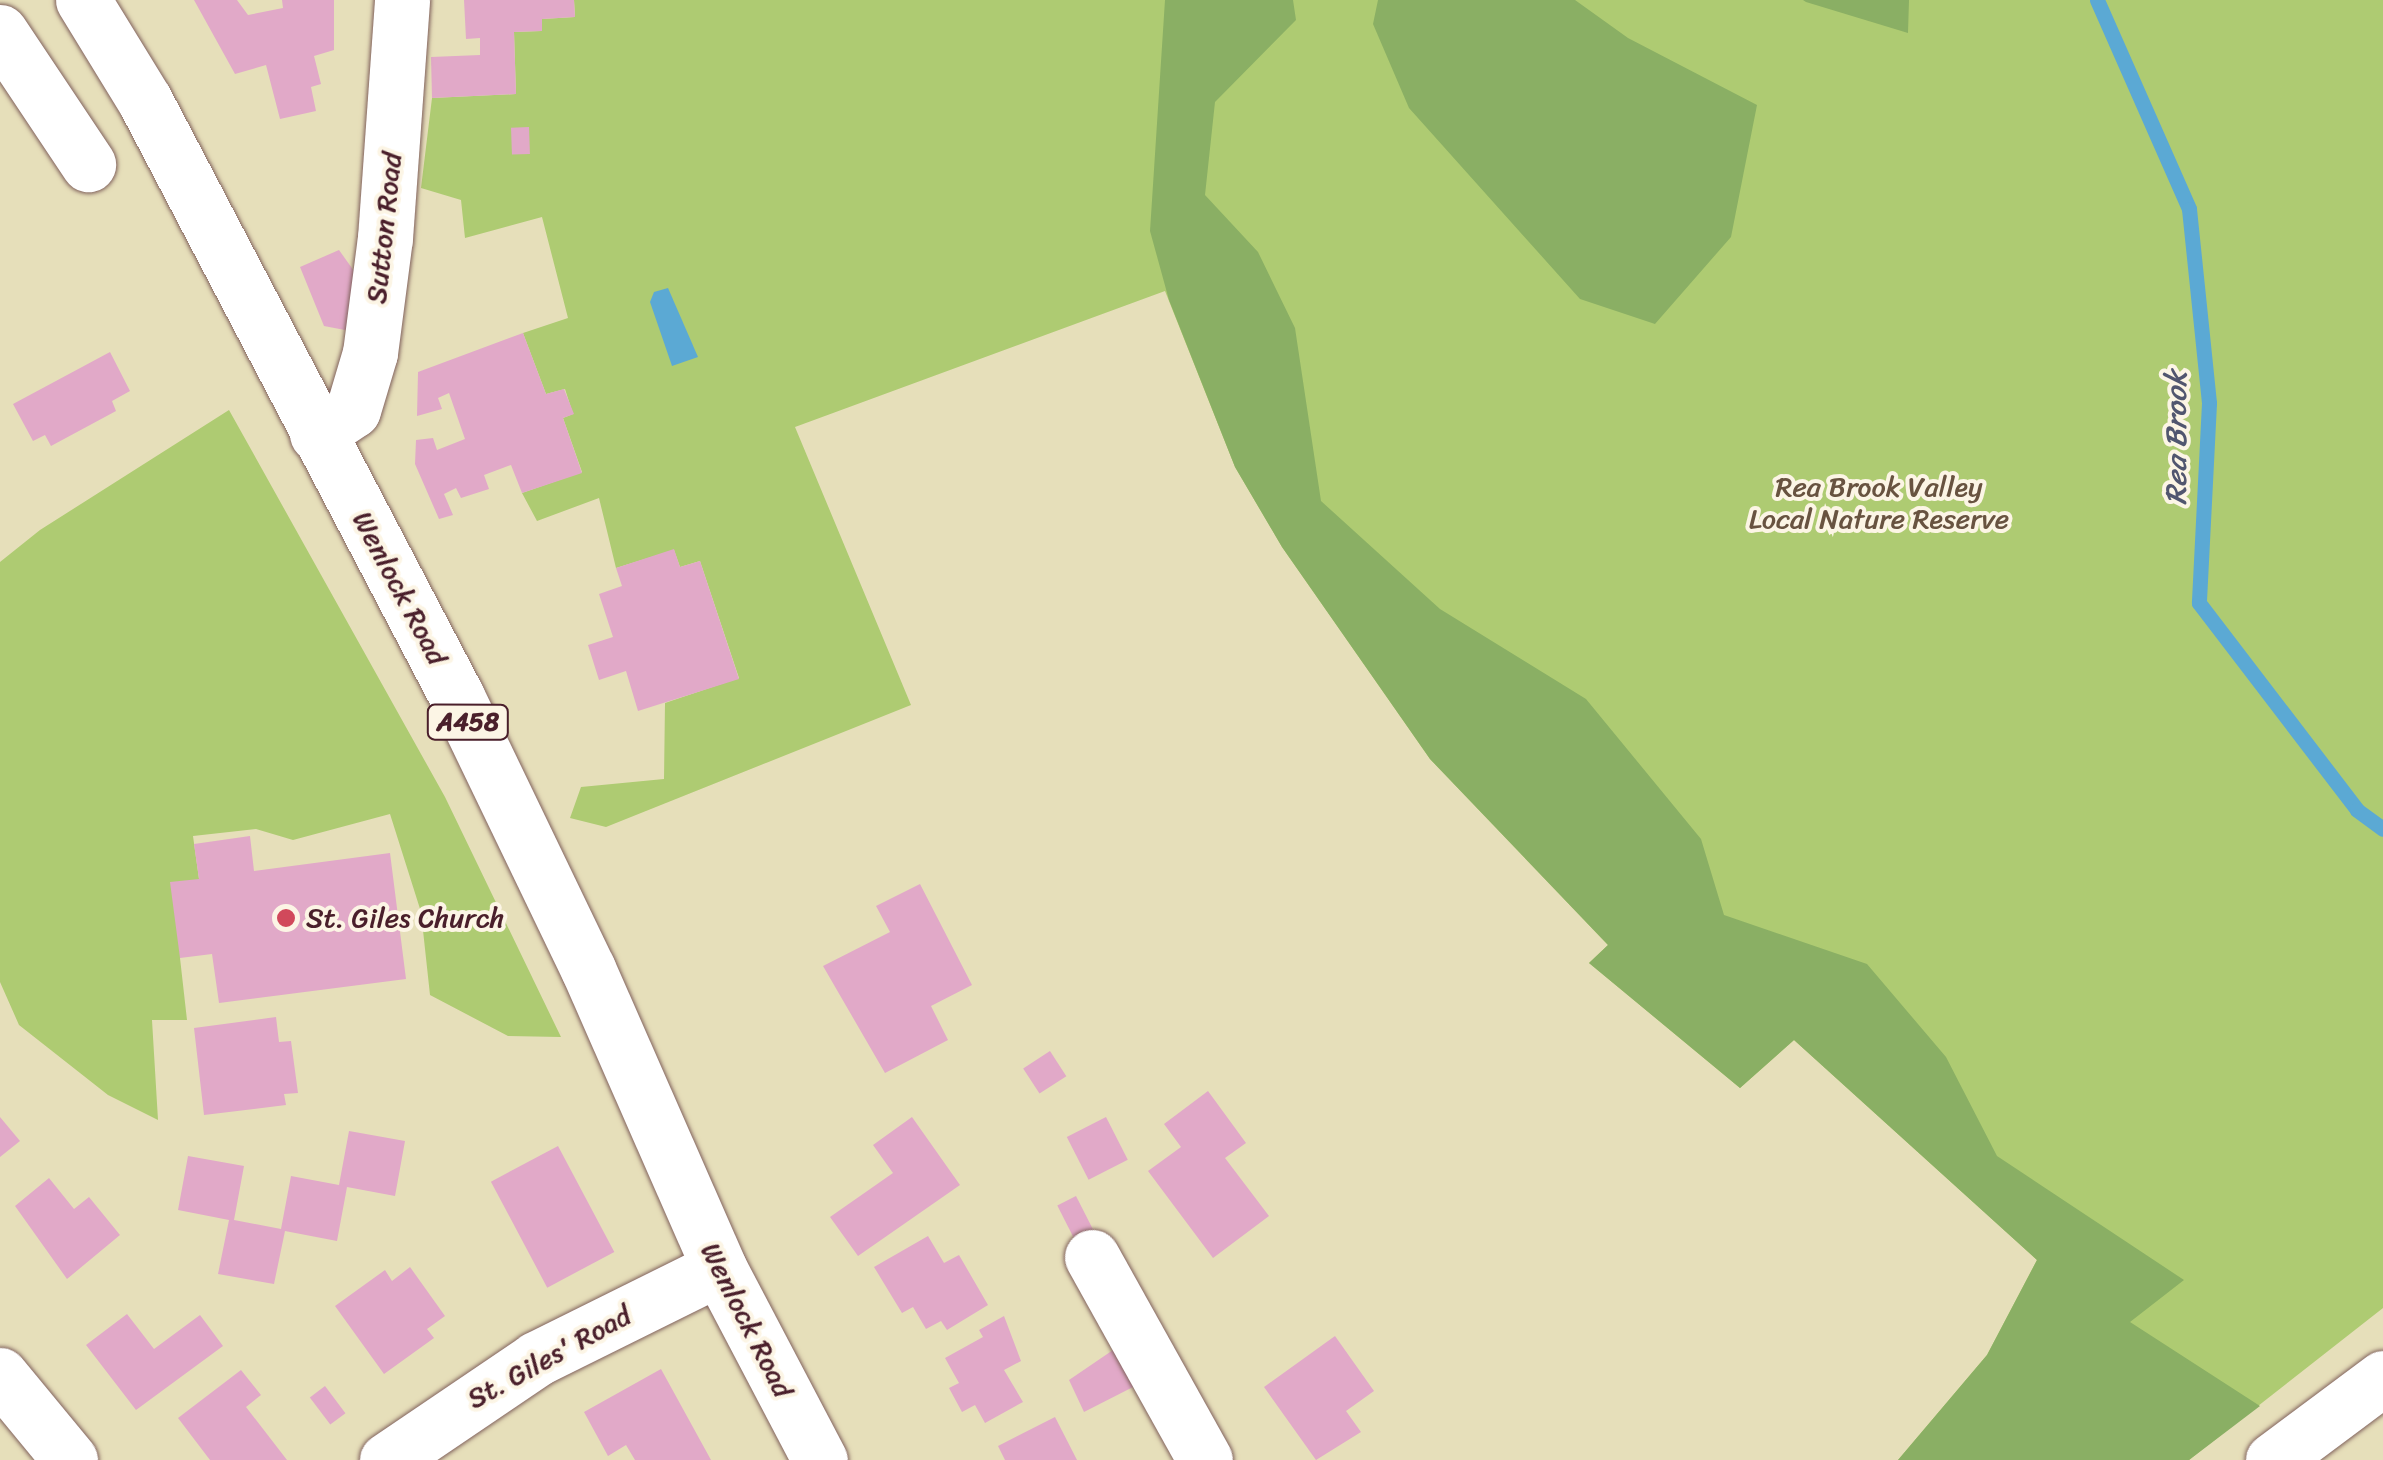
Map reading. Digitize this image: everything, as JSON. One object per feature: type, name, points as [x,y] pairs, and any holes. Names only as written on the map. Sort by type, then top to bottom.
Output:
[{"type":"main road","name":"Wenlock Road","points":[[83,0],[145,101],[496,778],[719,1268],[820,1460]]},
{"type":"main road","name":"Sutton Road","points":[[317,434],[353,410],[370,353],[402,0]]},
{"type":"main road","points":[[0,32],[88,164]]},
{"type":"main road","points":[[1092,1257],[1204,1460]]},
{"type":"main road","name":"St. Giles' Road","points":[[386,1460],[536,1359],[719,1268]]},
{"type":"main road","points":[[0,1375],[70,1460]]},
{"type":"main road","points":[[2273,1460],[2383,1378]]},
{"type":"green space","name":"Rea Brook Valley Local Nature Reserve","points":[[574,0],[2383,0],[2383,1308],[2189,1460],[1898,1460],[1987,1355],[2037,1260],[1794,1040],[1740,1088],[1589,963],[1608,945],[1430,759],[1282,547],[1235,467],[1165,291],[795,427],[911,705],[606,827],[570,818],[581,787],[664,779],[665,703],[739,678],[700,561],[680,567],[674,550],[616,568],[599,498],[537,521],[522,493],[582,472],[563,418],[573,414],[565,389],[546,394],[523,333],[568,318],[542,217],[465,238],[461,200],[421,188],[432,98],[516,94],[514,32],[541,31],[542,19],[575,17]]},
{"type":"green space","points":[[1165,0],[1293,0],[1296,20],[1215,102],[1205,195],[1258,252],[1295,328],[1321,501],[1440,609],[1586,699],[1701,839],[1724,915],[1867,964],[1946,1057],[1997,1156],[2184,1280],[2130,1322],[2260,1406],[2189,1460],[1898,1460],[1987,1355],[2037,1260],[1794,1040],[1740,1088],[1589,963],[1608,945],[1430,759],[1282,547],[1235,467],[1169,300],[1150,231]]},
{"type":"green space","points":[[1378,0],[1575,0],[1628,38],[1757,105],[1731,237],[1655,324],[1580,299],[1409,108],[1373,24]]},
{"type":"green space","points":[[1803,0],[1909,0],[1908,33],[1806,2]]},
{"type":"green space","points":[[229,410],[445,797],[561,1037],[508,1036],[430,995],[421,912],[390,814],[293,840],[256,829],[193,836],[199,879],[180,958],[187,1020],[152,1020],[158,1120],[108,1095],[19,1025],[0,982],[0,562],[40,530]]},
{"type":"water","points":[[668,288],[698,357],[672,366],[650,302],[654,292]]},
{"type":"building","points":[[194,0],[237,0],[248,15],[283,8],[282,0],[334,0],[334,50],[314,56],[321,84],[311,87],[316,111],[280,119],[266,65],[235,74]]},
{"type":"building","points":[[464,0],[574,0],[575,17],[542,19],[542,31],[514,32],[516,94],[432,98],[431,57],[480,55],[480,38],[466,39]]},
{"type":"building","points":[[529,127],[530,154],[512,155],[511,128]]},
{"type":"building","points":[[339,250],[359,278],[350,331],[324,326],[300,267]]},
{"type":"building","points":[[523,333],[546,394],[564,389],[574,414],[563,418],[582,473],[522,493],[511,465],[484,475],[489,489],[461,498],[456,488],[444,494],[453,515],[439,519],[415,464],[416,440],[433,438],[437,450],[465,439],[449,393],[438,398],[442,409],[417,416],[418,372]]},
{"type":"building","points":[[110,352],[130,391],[112,401],[116,411],[51,446],[45,435],[33,441],[13,404]]},
{"type":"building","points":[[674,549],[680,567],[700,561],[739,679],[638,711],[626,671],[599,680],[588,645],[613,637],[599,594],[622,586],[616,568]]},
{"type":"building","name":"St. Giles Church","points":[[250,836],[254,871],[390,853],[406,979],[219,1003],[212,954],[180,958],[170,882],[199,879],[194,844]]},
{"type":"building","points":[[920,884],[972,985],[931,1006],[948,1040],[885,1073],[823,966],[890,932],[876,906]]},
{"type":"building","points":[[276,1017],[279,1042],[291,1041],[298,1093],[284,1094],[286,1105],[204,1115],[194,1028]]},
{"type":"building","points":[[1050,1051],[1066,1076],[1040,1094],[1023,1068]]},
{"type":"building","points":[[1208,1091],[1246,1143],[1225,1158],[1269,1216],[1213,1258],[1148,1171],[1181,1147],[1164,1124]]},
{"type":"building","points":[[0,1117],[20,1141],[0,1157]]},
{"type":"building","points":[[912,1117],[960,1185],[858,1256],[830,1217],[893,1173],[873,1145]]},
{"type":"building","points":[[1106,1117],[1128,1160],[1089,1180],[1067,1137]]},
{"type":"building","points":[[349,1131],[405,1141],[395,1196],[347,1187],[337,1241],[285,1231],[274,1284],[218,1274],[229,1220],[178,1210],[188,1156],[244,1166],[234,1220],[281,1229],[291,1176],[339,1185]]},
{"type":"building","points":[[558,1146],[614,1252],[547,1288],[491,1182]]},
{"type":"building","points":[[49,1178],[74,1209],[89,1197],[120,1235],[67,1279],[15,1206]]},
{"type":"building","points":[[1076,1196],[1095,1233],[1076,1243],[1057,1206]]},
{"type":"building","points":[[928,1236],[944,1263],[959,1255],[988,1305],[947,1330],[941,1321],[926,1329],[913,1307],[902,1313],[874,1267]]},
{"type":"building","points":[[410,1267],[445,1316],[427,1329],[434,1338],[384,1374],[335,1306],[385,1270],[392,1281]]},
{"type":"building","points":[[127,1314],[154,1349],[200,1315],[223,1346],[136,1410],[86,1345]]},
{"type":"building","points":[[1004,1316],[1021,1361],[1004,1370],[1023,1402],[985,1423],[975,1405],[962,1412],[949,1388],[959,1383],[945,1358],[983,1337],[979,1330]]},
{"type":"building","points":[[1335,1336],[1374,1391],[1346,1411],[1361,1432],[1316,1460],[1264,1387]]},
{"type":"building","points":[[1116,1348],[1135,1386],[1084,1412],[1069,1380]]},
{"type":"building","points":[[661,1369],[711,1460],[635,1460],[626,1445],[608,1456],[584,1412]]},
{"type":"building","points":[[241,1370],[261,1395],[246,1407],[287,1460],[210,1460],[178,1418]]},
{"type":"building","points":[[325,1386],[345,1413],[330,1425],[310,1397]]},
{"type":"building","points":[[1055,1417],[1077,1460],[1005,1460],[998,1446]]},
{"type":"waterway","name":"Rea Brook","points":[[2097,0],[2189,209],[2209,403],[2199,603],[2357,810],[2383,829]]},
{"type":"place","name":"St. Giles Church","points":[[286,918]]}]
